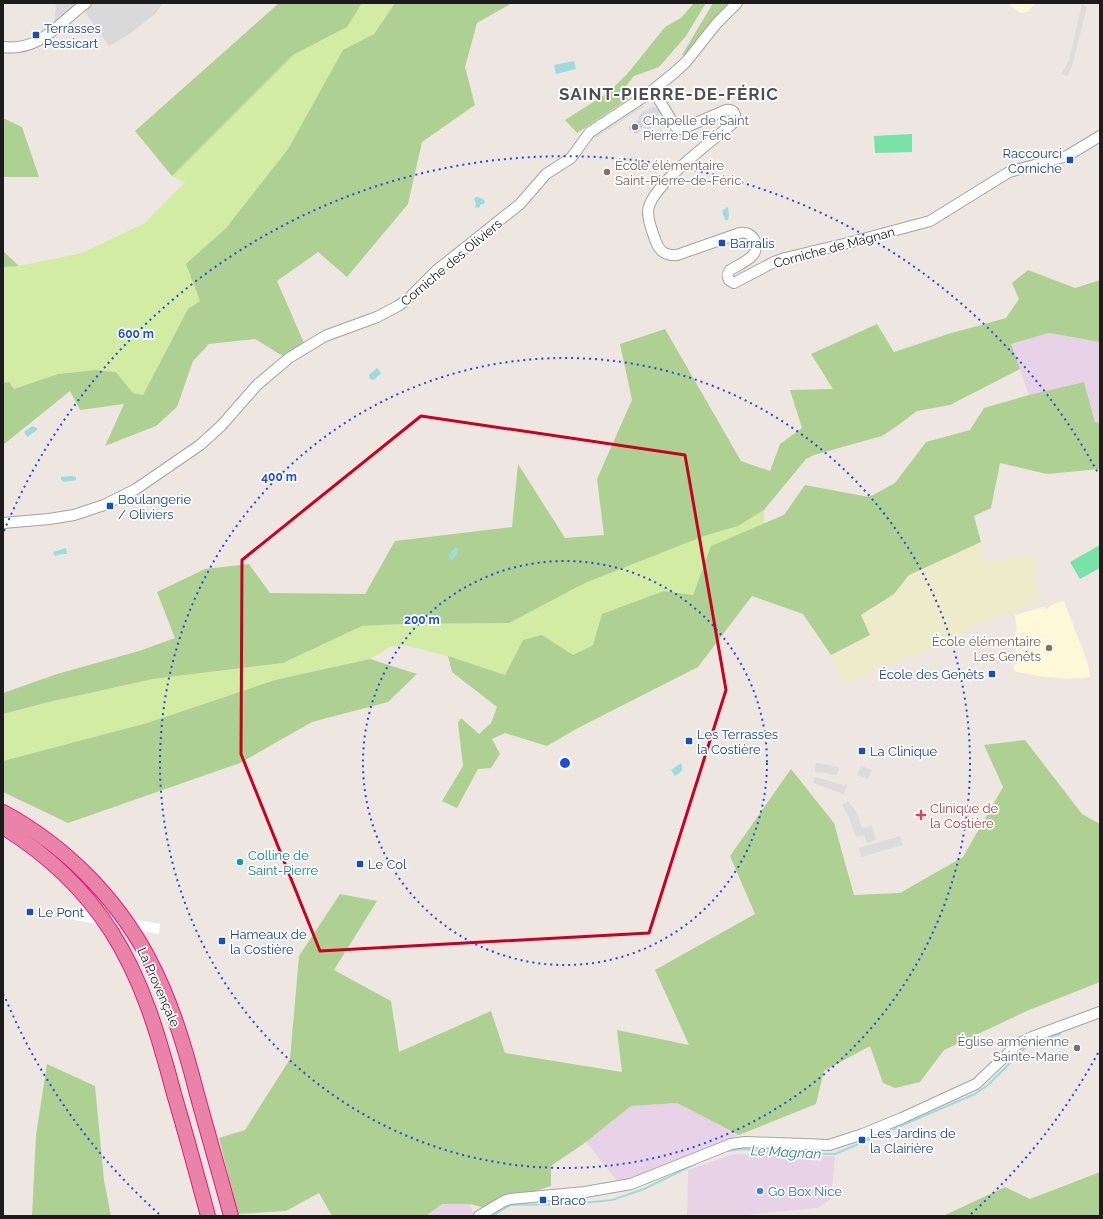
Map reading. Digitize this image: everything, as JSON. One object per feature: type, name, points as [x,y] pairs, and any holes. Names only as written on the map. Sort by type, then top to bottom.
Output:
[{"type":"highway","name":"La Provençale","points":[[3,812],[42,836],[65,854],[100,889],[116,909],[148,957],[172,1011],[189,1064],[231,1216]]},
{"type":"highway","name":"La Provençale","points":[[3,827],[35,848],[58,868],[87,900],[110,929],[129,962],[151,1016],[168,1069],[208,1216]]},
{"type":"street","points":[[3,47],[23,46],[37,41],[56,30],[86,3]]},
{"type":"street","name":"Corniche des Oliviers","points":[[3,523],[53,519],[74,515],[100,506],[136,489],[200,445],[221,426],[257,385],[289,358],[325,336],[386,313],[408,299],[437,270],[520,204],[546,174],[570,158],[590,132],[653,90],[686,62],[717,23],[738,3]]},
{"type":"street","name":"Corniche de Magnan","points":[[653,90],[674,126],[678,129],[682,129],[729,109],[735,113],[736,117],[733,123],[684,164],[660,189],[653,197],[648,212],[657,245],[665,254],[670,256],[677,255],[740,233],[747,232],[751,234],[755,243],[755,250],[751,257],[730,270],[728,273],[727,276],[729,280],[734,283],[774,262],[785,258],[930,221],[1009,172],[1067,156],[1100,136]]},
{"type":"street","points":[[479,1216],[510,1199],[585,1192],[632,1184],[731,1144],[745,1142],[814,1145],[838,1143],[902,1118],[970,1088],[982,1079],[1018,1044],[1032,1037],[1100,1012]]},
{"type":"highlighted area","points":[[421,416],[685,455],[726,690],[649,933],[320,951],[241,754],[242,560]]},
{"type":"shaded area","points":[[56,3],[163,3],[155,14],[128,35],[109,46],[83,9],[54,27]]},
{"type":"shaded area","points":[[1007,3],[1036,3],[1027,12],[1021,13]]},
{"type":"shaded area","points":[[1082,4],[1087,7],[1072,66],[1067,76],[1061,74],[1069,60]]},
{"type":"shaded area","points":[[638,104],[645,106],[596,138],[592,135]]},
{"type":"shaded area","points":[[652,107],[659,107],[662,112],[648,121],[654,133],[642,127],[638,118],[641,113]]},
{"type":"shaded area","name":"Chapelle de Saint Pierre De Féric","points":[[639,120],[642,127],[639,129],[640,131],[635,134],[629,127]]},
{"type":"shaded area","points":[[1049,333],[1100,342],[1100,423],[1095,422],[1084,382],[1029,395],[1011,344]]},
{"type":"shaded area","points":[[981,542],[983,562],[1035,555],[1038,602],[972,626],[970,630],[938,647],[878,669],[843,685],[831,655],[869,635],[860,615],[894,594],[909,575]]},
{"type":"shaded area","name":"École élémentaire Les Genêts","points":[[1064,601],[1088,664],[1090,677],[1069,679],[1038,676],[1014,671],[1013,665],[1017,664],[1015,633],[1017,629],[1015,615],[1043,607],[1047,609],[1053,604]]},
{"type":"shaded area","points":[[816,763],[839,767],[837,775],[815,772]]},
{"type":"shaded area","points":[[861,766],[872,770],[868,779],[857,775]]},
{"type":"shaded area","points":[[815,777],[847,786],[843,795],[813,783]]},
{"type":"shaded area","points":[[848,801],[857,813],[862,828],[872,826],[876,840],[867,843],[864,835],[856,837],[849,817],[842,805]]},
{"type":"shaded area","points":[[900,836],[903,845],[861,857],[859,848]]},
{"type":"shaded area","points":[[677,1103],[739,1135],[619,1183],[586,1142],[631,1106]]},
{"type":"shaded area","points":[[734,1154],[835,1156],[831,1199],[818,1208],[734,1216],[687,1216],[688,1170]]},
{"type":"shaded area","points":[[442,1204],[470,1204],[475,1216],[426,1216]]},
{"type":"green space","points":[[279,3],[362,3],[347,27],[293,55],[172,176],[135,131]]},
{"type":"green space","points":[[362,3],[395,3],[374,34],[343,51],[288,149],[226,228],[186,264],[200,301],[188,309],[143,395],[133,393],[116,372],[96,370],[58,374],[14,389],[9,382],[3,383],[3,267],[19,266],[82,253],[145,223],[185,182],[172,176],[293,55],[347,27]]},
{"type":"green space","points":[[395,3],[512,3],[477,23],[465,67],[475,105],[422,142],[408,204],[347,277],[318,252],[277,281],[304,343],[286,358],[255,339],[209,344],[193,361],[177,407],[156,426],[105,446],[124,404],[80,410],[70,391],[3,445],[3,383],[9,382],[14,389],[58,374],[96,370],[116,372],[133,393],[143,395],[188,309],[200,301],[186,264],[226,228],[288,149],[343,50],[374,34]]},
{"type":"green space","points":[[694,3],[706,3],[686,36],[659,67],[634,76],[626,86],[628,99],[577,133],[565,120],[609,92],[628,73],[665,27],[681,18]]},
{"type":"green space","points":[[713,3],[731,3],[688,54],[682,55]]},
{"type":"green space","points":[[3,118],[22,127],[39,177],[3,177]]},
{"type":"green space","points":[[912,134],[912,152],[875,153],[874,136]]},
{"type":"green space","points":[[3,251],[19,266],[3,267]]},
{"type":"green space","points":[[1028,270],[1075,288],[1100,280],[1100,342],[1049,333],[1011,344],[1020,369],[950,405],[917,411],[882,436],[814,455],[806,459],[764,510],[738,526],[704,536],[585,583],[509,623],[362,626],[283,663],[153,679],[49,702],[3,714],[3,693],[57,674],[139,651],[175,638],[157,592],[205,569],[249,564],[270,593],[365,594],[395,541],[512,527],[518,464],[565,538],[604,535],[597,479],[632,400],[620,344],[665,329],[741,461],[770,471],[780,444],[802,428],[790,390],[833,389],[811,354],[877,324],[894,352],[948,334],[1006,318],[1019,299],[1012,283]]},
{"type":"green space","points":[[1084,382],[1095,422],[1100,423],[1100,469],[1047,474],[1000,463],[991,508],[974,516],[981,542],[909,575],[894,594],[861,615],[870,635],[831,655],[803,614],[752,596],[698,667],[576,729],[547,746],[505,733],[492,739],[500,754],[491,768],[478,769],[457,808],[442,801],[463,766],[458,723],[461,718],[479,734],[491,723],[497,707],[452,672],[448,656],[505,675],[523,640],[542,635],[573,655],[593,645],[602,614],[664,591],[693,595],[711,546],[784,515],[805,485],[869,497],[895,483],[926,442],[970,430],[984,408],[1029,395]]},
{"type":"green space","points":[[764,510],[764,524],[711,546],[693,595],[664,591],[593,645],[573,655],[542,635],[505,675],[448,656],[404,645],[390,647],[370,659],[275,680],[147,723],[3,761],[3,714],[49,702],[153,679],[283,663],[362,626],[509,623],[585,583],[704,536],[738,526]]},
{"type":"green space","points":[[1100,545],[1100,568],[1080,579],[1070,562]]},
{"type":"green space","points":[[370,659],[417,674],[388,702],[312,722],[240,763],[68,823],[3,792],[3,761],[147,723],[275,680]]},
{"type":"green space","points":[[1025,740],[1082,814],[1100,824],[1100,982],[1029,1010],[944,1050],[920,1082],[895,1088],[883,1083],[870,1046],[824,1071],[816,1104],[739,1135],[677,1103],[631,1106],[586,1142],[551,1166],[551,1186],[485,1208],[470,1204],[442,1204],[426,1216],[332,1216],[319,1193],[286,1211],[238,1214],[219,1138],[245,1130],[290,1059],[299,956],[340,894],[377,901],[334,970],[391,1001],[399,1052],[491,1011],[505,1053],[622,1072],[617,1030],[689,1045],[655,970],[755,914],[730,856],[791,769],[834,823],[854,895],[900,893],[963,857],[1003,787],[984,745]]},
{"type":"green space","points":[[3,819],[28,834],[63,860],[94,891],[125,930],[117,932]]},
{"type":"green space","points":[[47,1064],[95,1086],[104,1180],[111,1216],[32,1216],[36,1135]]},
{"type":"green space","points":[[1100,1172],[1100,1216],[943,1216],[1005,1187],[1030,1199]]},
{"type":"water","points":[[574,61],[576,69],[556,74],[554,65]]},
{"type":"water","points":[[475,197],[485,201],[479,208],[475,207]]},
{"type":"water","points":[[727,207],[729,215],[728,220],[725,220],[722,211]]},
{"type":"water","points":[[377,368],[381,373],[374,380],[370,379],[369,375]]},
{"type":"water","points":[[32,426],[37,428],[37,430],[27,437],[24,432]]},
{"type":"water","points":[[61,477],[76,477],[76,480],[64,482],[61,480]]},
{"type":"water","points":[[455,547],[459,550],[453,560],[449,559],[450,558],[448,556]]},
{"type":"water","points":[[66,548],[67,554],[55,556],[53,552]]},
{"type":"water","points":[[681,763],[681,771],[675,776],[671,770]]},
{"type":"pier","points":[[64,907],[160,924],[159,934],[62,918]]},
{"type":"waterway","name":"Le Magnan","points":[[726,1151],[743,1149],[781,1153],[835,1154],[975,1094],[988,1085],[1027,1046],[1060,1034]]},
{"type":"waterway","name":"Le Magnan","points":[[493,1216],[511,1205],[572,1204],[612,1200],[644,1189],[695,1164]]},
{"type":"place","name":"Terrasses Pessicart","points":[[36,35]]},
{"type":"place","name":"Chapelle de Saint Pierre De Féric","points":[[635,127]]},
{"type":"place","name":"Raccourci Corniche","points":[[1070,160]]},
{"type":"place","name":"École élémentaire Saint-Pierre-de-Féric","points":[[607,172]]},
{"type":"place","name":"Barralis","points":[[722,243]]},
{"type":"place","name":"Boulangerie / Oliviers","points":[[110,506]]},
{"type":"place","name":"École élémentaire Les Genêts","points":[[1049,648]]},
{"type":"place","name":"École des Genêts","points":[[992,674]]},
{"type":"place","name":"Les Terrasses la Costière","points":[[689,741]]},
{"type":"place","name":"La Clinique","points":[[862,751]]},
{"type":"place","name":"Clinique de la Costière","points":[[921,815]]},
{"type":"place","name":"Colline de Saint-Pierre","points":[[240,862]]},
{"type":"place","name":"Le Col","points":[[360,864]]},
{"type":"place","name":"Le Pont","points":[[30,912]]},
{"type":"place","name":"Hameaux de la Costière","points":[[222,941]]},
{"type":"place","name":"Église arménienne Sainte-Marie","points":[[1077,1048]]},
{"type":"place","name":"Les Jardins de la Clairière","points":[[862,1140]]},
{"type":"place","name":"Go Box Nice","points":[[760,1191]]},
{"type":"place","name":"Braco","points":[[543,1200]]},
{"type":"district","name":"SAINT-PIERRE-DE-FÉRIC","points":[[669,94]]}]
